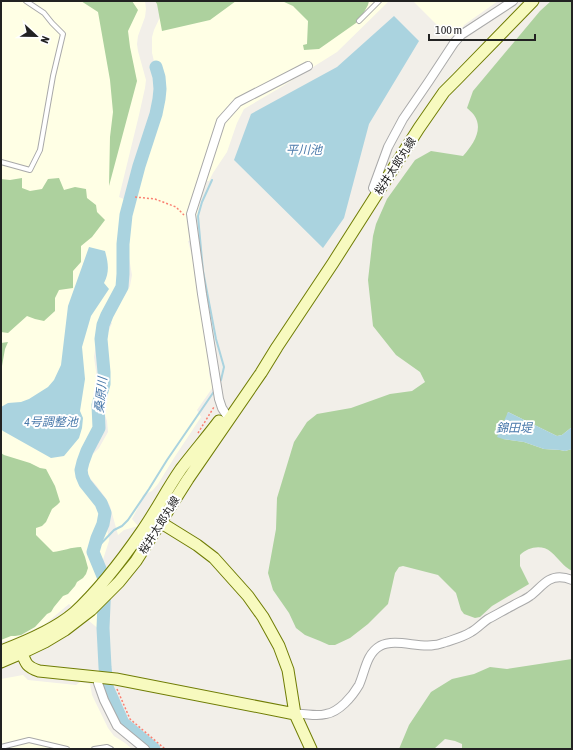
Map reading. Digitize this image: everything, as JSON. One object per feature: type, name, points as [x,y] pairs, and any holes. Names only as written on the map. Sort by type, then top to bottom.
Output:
[{"type":"main road","name":"桜井太郎丸線","points":[[1,651],[21,644],[55,626],[73,613],[113,571],[142,531],[156,519],[188,479],[227,417],[261,373],[377,192],[444,92],[533,1]]},
{"type":"main road","name":"桜井太郎丸線","points":[[1,662],[45,642],[65,630],[91,610],[119,582],[136,560],[156,519]]},
{"type":"main road","points":[[156,519],[197,545],[214,558],[248,596],[263,617],[279,646],[288,670],[296,714],[311,749]]},
{"type":"main road","points":[[22,653],[25,663],[30,668],[39,671],[100,678],[115,684],[296,714]]},
{"type":"street","points":[[377,192],[373,188],[388,147],[403,119],[430,81],[454,43],[461,35],[513,1]]},
{"type":"street","points":[[227,417],[219,399],[191,214],[221,121],[238,102],[308,66]]},
{"type":"street","points":[[296,714],[319,715],[334,712],[348,700],[354,692],[372,653],[382,645],[388,643],[434,645],[460,638],[476,630],[487,620],[510,606],[531,596],[549,580],[563,577],[572,580]]},
{"type":"street","points":[[100,678],[98,682],[104,700],[117,726],[146,749]]},
{"type":"lane","points":[[1,162],[30,170],[40,150],[53,76],[63,34],[44,13],[26,1]]},
{"type":"lane","points":[[360,21],[379,1]]},
{"type":"lane","points":[[1,747],[29,740],[67,749]]},
{"type":"lane","points":[[94,749],[107,747],[111,749]]},
{"type":"path","points":[[135,197],[155,199],[176,207],[191,220],[193,227]]},
{"type":"path","points":[[115,684],[130,719],[165,749]]},
{"type":"shaded area","points":[[1,1],[145,1],[145,17],[138,36],[137,44],[146,80],[119,197],[126,200],[122,237],[125,281],[105,317],[97,338],[94,357],[98,393],[94,401],[93,409],[97,430],[95,435],[83,450],[78,469],[80,481],[93,494],[103,512],[109,538],[97,578],[96,594],[101,631],[69,604],[45,624],[13,639],[1,642]]},
{"type":"shaded area","points":[[160,1],[389,1],[337,52],[244,109],[237,123],[227,152],[209,181],[207,181],[205,188],[203,188],[196,220],[195,239],[188,241],[196,271],[209,356],[209,374],[213,387],[197,410],[201,417],[158,484],[152,491],[143,495],[132,519],[138,526],[124,530],[118,535],[110,506],[105,497],[89,477],[88,466],[90,457],[99,448],[108,432],[107,421],[103,409],[103,405],[108,395],[105,341],[112,323],[109,321],[130,286],[132,275],[127,246],[127,235],[133,201],[137,195],[146,150],[153,125],[151,123],[158,93],[159,82],[152,53],[152,37],[161,15]]},
{"type":"shaded area","points":[[413,1],[498,1],[450,37]]},
{"type":"shaded area","points":[[23,675],[28,680],[76,685],[80,682],[90,684],[92,695],[108,728],[114,736],[132,749],[1,749],[1,679]]},
{"type":"green space","points":[[81,1],[132,1],[138,10],[128,31],[137,81],[109,186],[110,137],[113,112],[110,80],[98,12]]},
{"type":"green space","points":[[155,1],[236,1],[210,20],[162,31],[157,4]]},
{"type":"green space","points":[[282,1],[369,1],[363,14],[356,23],[319,49],[304,50],[303,45],[307,44],[308,21],[293,6]]},
{"type":"green space","points":[[551,1],[572,1],[572,427],[562,435],[557,436],[508,412],[503,439],[524,442],[544,449],[565,451],[572,449],[572,571],[547,550],[539,547],[531,548],[520,555],[520,566],[529,584],[492,606],[480,617],[475,618],[464,614],[461,610],[456,593],[438,575],[403,566],[399,567],[395,573],[388,604],[368,624],[350,638],[335,645],[329,645],[305,635],[296,628],[289,613],[273,590],[268,573],[276,529],[277,498],[294,442],[307,422],[317,414],[351,408],[390,394],[412,391],[425,382],[420,372],[396,355],[373,326],[368,280],[373,236],[376,224],[387,199],[415,160],[431,151],[463,156],[467,152],[474,142],[478,131],[477,120],[467,108],[473,91],[540,11]]},
{"type":"green space","points":[[22,178],[22,188],[30,191],[42,189],[48,179],[59,178],[64,190],[75,187],[86,189],[87,198],[96,205],[97,212],[105,220],[92,237],[81,246],[81,262],[73,271],[73,288],[59,290],[55,298],[55,311],[44,321],[27,316],[8,333],[1,332],[1,179],[10,180]]},
{"type":"green space","points":[[8,342],[5,349],[2,366],[1,366],[1,343]]},
{"type":"green space","points":[[1,453],[46,469],[55,486],[60,502],[52,509],[46,522],[42,526],[36,528],[36,535],[53,552],[81,547],[88,568],[83,578],[77,582],[68,594],[63,596],[51,612],[47,614],[35,627],[21,635],[11,636],[1,640]]},
{"type":"green space","points":[[572,659],[572,749],[462,749],[462,744],[445,739],[434,749],[399,749],[409,725],[431,692],[452,679],[474,674],[490,667],[507,669]]},
{"type":"water","name":"平川池","points":[[394,16],[419,41],[369,124],[344,218],[323,248],[234,160],[251,114],[337,67]]},
{"type":"water","name":"4号調整池","points":[[89,247],[105,251],[108,267],[104,283],[109,289],[91,316],[82,347],[85,379],[80,411],[83,418],[82,428],[79,438],[64,456],[51,458],[1,429],[1,407],[8,403],[21,402],[29,399],[48,387],[54,380],[61,365],[68,306]]},
{"type":"water","name":"錦田堤","points":[[508,412],[557,436],[562,435],[572,427],[572,449],[565,451],[544,449],[524,442],[497,437]]},
{"type":"waterway","name":"桑原川","points":[[154,749],[123,723],[107,687],[103,628],[105,581],[93,552],[103,524],[105,513],[101,503],[85,483],[81,470],[87,451],[99,428],[98,405],[104,384],[101,339],[103,325],[122,287],[123,244],[126,215],[139,166],[156,114],[159,99],[159,77],[156,67]]},
{"type":"waterway","points":[[212,180],[202,202],[198,216],[203,271],[216,339],[224,367],[219,383]]},
{"type":"waterway","points":[[93,552],[114,530],[122,526],[128,520],[215,390]]}]
